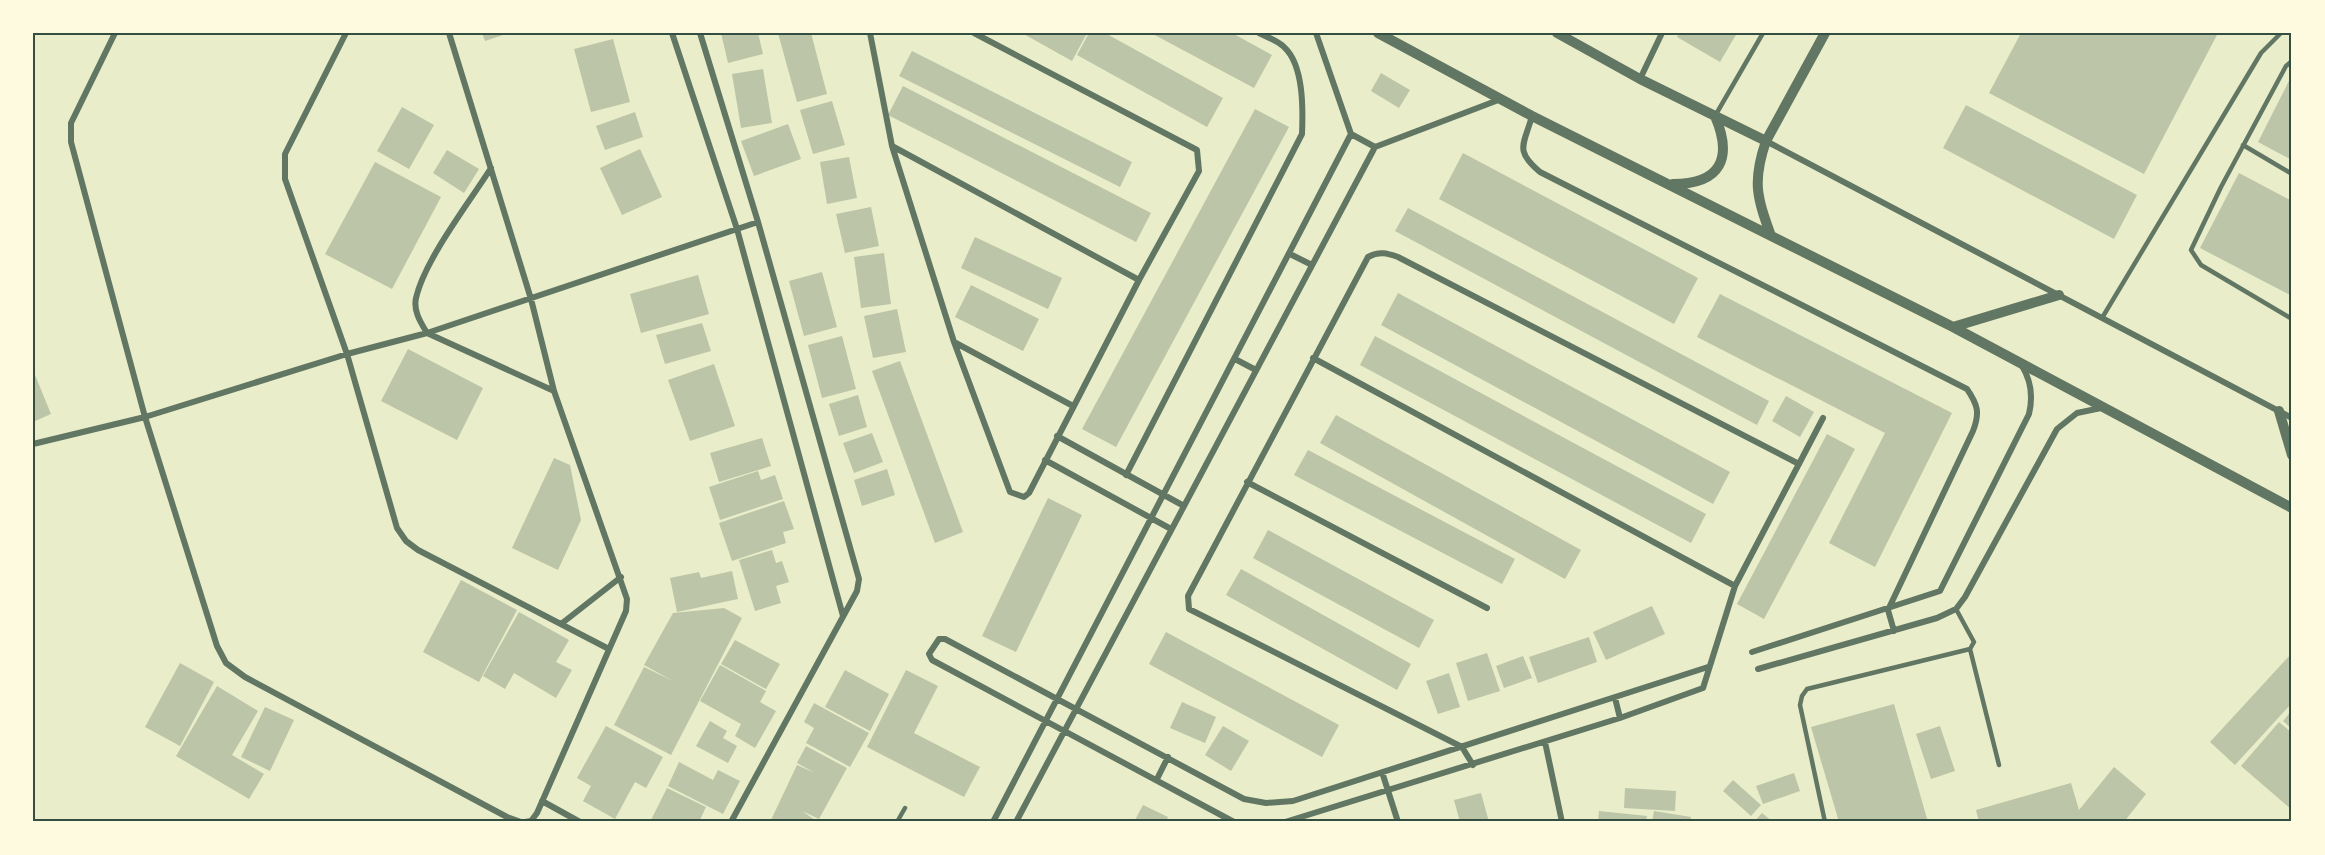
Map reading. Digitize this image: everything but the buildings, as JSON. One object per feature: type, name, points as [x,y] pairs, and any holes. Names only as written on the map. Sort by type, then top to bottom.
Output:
[{"type":"street","points":[[115,33],[71,123],[70,133],[145,417],[217,646],[226,663],[255,682],[507,817],[523,822],[531,821],[542,801],[626,611],[627,599],[554,391],[531,299],[449,33]]},
{"type":"street","points":[[346,33],[285,154],[285,179],[347,354],[397,528],[406,541],[418,550],[608,648]]},
{"type":"street","points":[[672,33],[737,229],[843,617]]},
{"type":"street","points":[[700,33],[758,222],[857,564],[859,579],[857,591],[731,822]]},
{"type":"street","points":[[870,33],[892,146],[954,342],[1010,492],[1018,497],[1029,493],[1139,279],[1199,171],[1200,160],[1197,150],[974,33]]},
{"type":"street","points":[[1126,475],[1302,134],[1304,101],[1296,67],[1285,47],[1259,33]]},
{"type":"street","points":[[1316,33],[1351,134],[1375,147]]},
{"type":"street","points":[[1378,33],[1533,116],[1953,327],[2292,508]]},
{"type":"street","points":[[1557,33],[1640,79],[1766,141],[2292,418]]},
{"type":"street","points":[[1640,79],[1662,33]]},
{"type":"street","points":[[1771,236],[1760,207],[1756,179],[1766,141],[1825,33]]},
{"type":"street","points":[[1016,822],[1254,369],[1375,147],[1501,99]]},
{"type":"street","points":[[1533,116],[1522,150],[1526,159],[1540,172],[1967,389],[1977,403],[1978,417],[1973,431],[1888,610],[1894,631]]},
{"type":"street","points":[[1670,184],[1701,182],[1713,174],[1725,149],[1723,134],[1715,116]]},
{"type":"street","points":[[993,822],[1351,134]]},
{"type":"street","points":[[892,146],[1139,279]]},
{"type":"street","points":[[491,168],[432,263],[416,299],[418,316],[427,333],[554,391]]},
{"type":"street","points":[[33,444],[145,417],[347,354],[427,333],[758,222]]},
{"type":"street","points":[[1473,765],[1462,747],[1189,609],[1188,596],[1312,358],[1368,257],[1375,253],[1387,253],[1799,465]]},
{"type":"street","points":[[1290,254],[1310,264]]},
{"type":"street","points":[[1953,327],[2059,295]]},
{"type":"street","points":[[954,342],[1073,406]]},
{"type":"street","points":[[1312,358],[1735,586]]},
{"type":"street","points":[[1235,359],[1254,369]]},
{"type":"street","points":[[1752,652],[1888,610],[1940,591],[2028,414],[2032,400],[2031,387],[2020,363]]},
{"type":"street","points":[[1758,669],[1937,618],[1956,609],[1965,597],[2057,429],[2077,413],[2102,408]]},
{"type":"street","points":[[2279,411],[2292,454]]},
{"type":"street","points":[[1286,822],[1620,718],[1703,688],[1735,586],[1823,418]]},
{"type":"street","points":[[1057,436],[1184,506]]},
{"type":"street","points":[[1045,460],[1171,529]]},
{"type":"street","points":[[1247,482],[1487,608]]},
{"type":"street","points":[[561,624],[621,577]]},
{"type":"street","points":[[1234,822],[932,660],[929,654],[939,639],[945,639],[1244,798],[1266,803],[1293,801],[1708,667]]},
{"type":"street","points":[[1615,698],[1620,718]]},
{"type":"street","points":[[1545,742],[1562,822]]},
{"type":"street","points":[[1157,779],[1168,757]]},
{"type":"street","points":[[1383,772],[1398,822]]},
{"type":"street","points":[[542,801],[580,822]]},
{"type":"lane","points":[[1715,116],[1763,33]]},
{"type":"lane","points":[[2102,318],[2261,53],[2282,33]]},
{"type":"lane","points":[[2292,61],[2286,66],[2243,145],[2191,250],[2201,265],[2292,319]]},
{"type":"lane","points":[[2243,145],[2292,174]]},
{"type":"lane","points":[[1956,609],[1974,642],[1970,649],[2000,765]]},
{"type":"lane","points":[[1825,822],[1800,705],[1807,689],[1970,649]]},
{"type":"lane","points":[[897,822],[905,808]]}]
